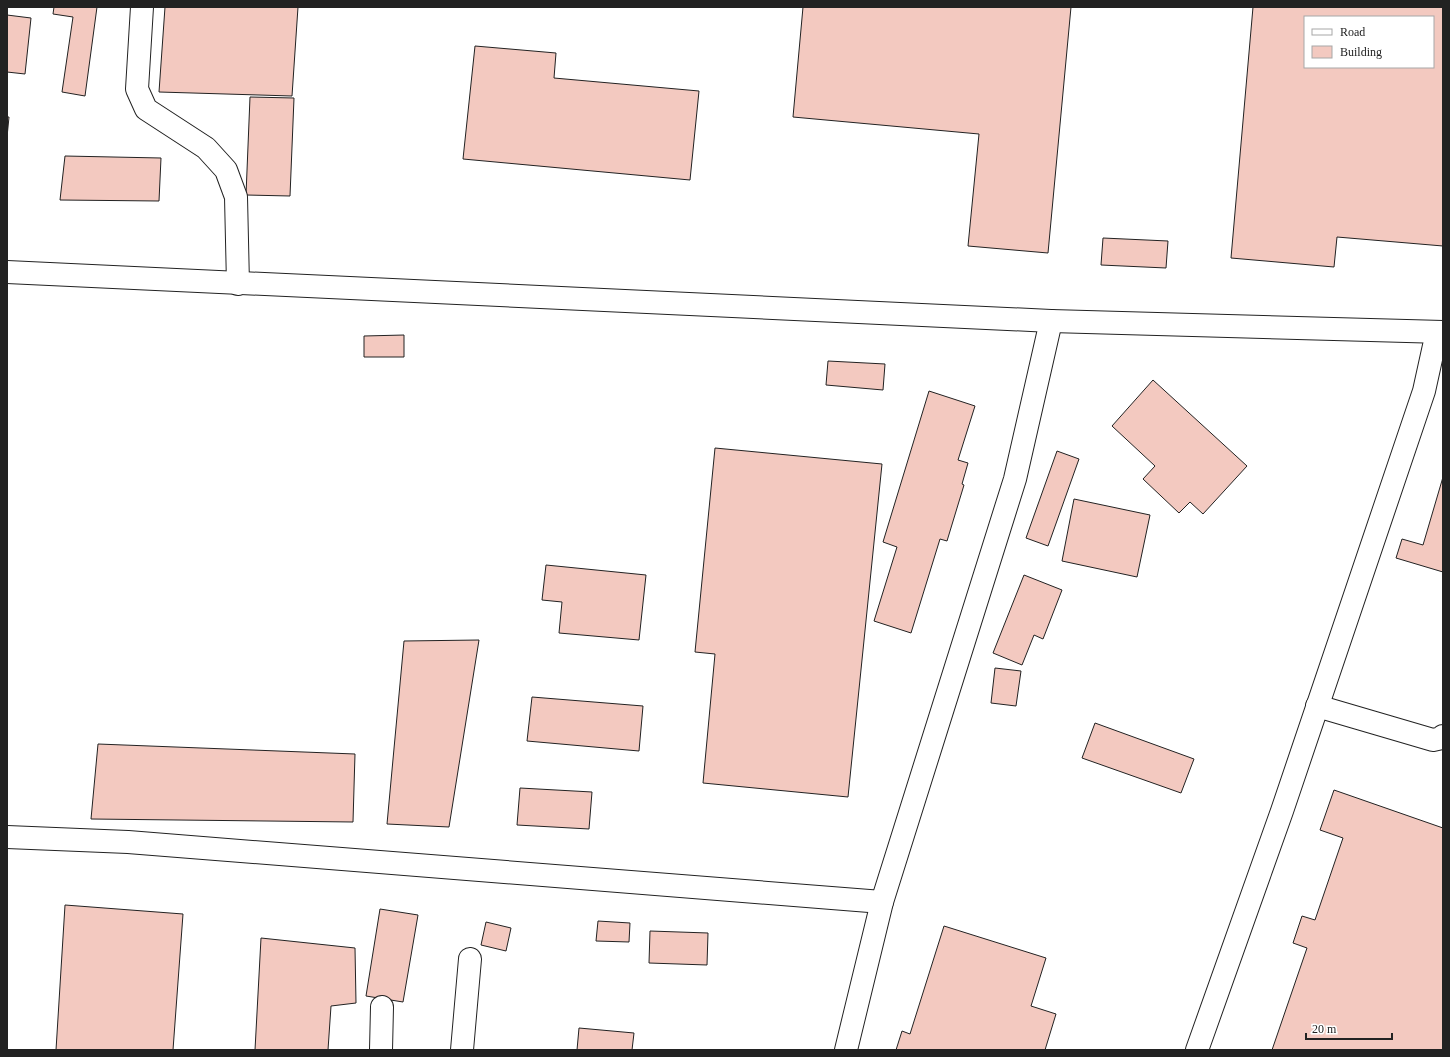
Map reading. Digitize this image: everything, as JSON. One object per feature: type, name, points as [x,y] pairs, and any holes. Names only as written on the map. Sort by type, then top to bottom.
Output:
[{"type":"street","points":[[142,7],[137,89],[146,109],[206,148],[226,170],[236,197],[238,284]]},
{"type":"street","points":[[7,272],[1051,321],[1440,332],[1424,391],[1279,819],[1197,1050]]},
{"type":"street","points":[[846,1050],[882,902],[1015,479],[1051,321]]},
{"type":"street","points":[[1317,706],[1433,740],[1442,738],[1443,736]]},
{"type":"street","points":[[7,836],[128,842],[882,902]]},
{"type":"street","points":[[462,1050],[470,959]]},
{"type":"street","points":[[381,1050],[382,1007]]},
{"type":"building","points":[[54,7],[97,7],[85,96],[62,92],[73,17],[53,14]]},
{"type":"building","points":[[165,7],[298,7],[292,96],[159,92]]},
{"type":"building","points":[[803,7],[1071,7],[1048,253],[968,246],[979,134],[793,117]]},
{"type":"building","points":[[1253,7],[1443,7],[1443,246],[1337,237],[1334,267],[1231,258]]},
{"type":"building","points":[[7,15],[31,18],[25,74],[7,72]]},
{"type":"building","points":[[475,46],[556,53],[554,78],[699,91],[690,180],[463,159]]},
{"type":"building","points":[[250,97],[294,98],[290,196],[246,195]]},
{"type":"building","points":[[7,117],[9,117],[7,137]]},
{"type":"building","points":[[65,156],[161,158],[159,201],[60,200]]},
{"type":"building","points":[[1103,238],[1168,241],[1166,268],[1101,265]]},
{"type":"building","points":[[404,335],[404,357],[364,357],[364,336]]},
{"type":"building","points":[[828,361],[885,364],[883,390],[826,385]]},
{"type":"building","points":[[1153,380],[1247,466],[1203,514],[1190,502],[1179,513],[1143,479],[1155,466],[1112,426]]},
{"type":"building","points":[[929,391],[975,406],[958,460],[968,463],[962,484],[964,485],[947,541],[940,539],[911,633],[874,621],[897,547],[883,542]]},
{"type":"building","points":[[715,448],[882,464],[848,797],[703,783],[715,654],[695,652]]},
{"type":"building","points":[[1057,451],[1079,459],[1048,546],[1026,538]]},
{"type":"building","points":[[1443,477],[1443,572],[1396,558],[1402,539],[1423,545]]},
{"type":"building","points":[[1074,499],[1150,515],[1137,577],[1062,561]]},
{"type":"building","points":[[546,565],[646,575],[639,640],[559,633],[562,602],[542,600]]},
{"type":"building","points":[[1024,575],[1062,590],[1043,639],[1034,635],[1022,665],[993,653]]},
{"type":"building","points":[[479,640],[449,827],[387,824],[404,641]]},
{"type":"building","points":[[995,668],[1021,671],[1016,706],[991,703]]},
{"type":"building","points":[[532,697],[643,706],[639,751],[527,741]]},
{"type":"building","points":[[1095,723],[1194,759],[1181,793],[1082,758]]},
{"type":"building","points":[[98,744],[355,754],[353,822],[91,819]]},
{"type":"building","points":[[520,788],[592,792],[589,829],[517,825]]},
{"type":"building","points":[[1334,790],[1443,828],[1443,1050],[1272,1050],[1307,948],[1293,943],[1302,916],[1315,920],[1343,838],[1320,830]]},
{"type":"building","points":[[65,905],[183,914],[173,1050],[56,1050]]},
{"type":"building","points":[[380,909],[418,915],[403,1002],[366,996]]},
{"type":"building","points":[[598,921],[630,923],[629,942],[596,941]]},
{"type":"building","points":[[486,922],[511,928],[506,951],[481,945]]},
{"type":"building","points":[[944,926],[1046,958],[1031,1006],[1056,1014],[1045,1050],[896,1050],[902,1031],[910,1034]]},
{"type":"building","points":[[650,931],[708,933],[707,965],[649,963]]},
{"type":"building","points":[[261,938],[355,948],[356,1003],[331,1006],[328,1050],[255,1050]]},
{"type":"building","points":[[579,1028],[634,1033],[632,1050],[577,1050]]}]
